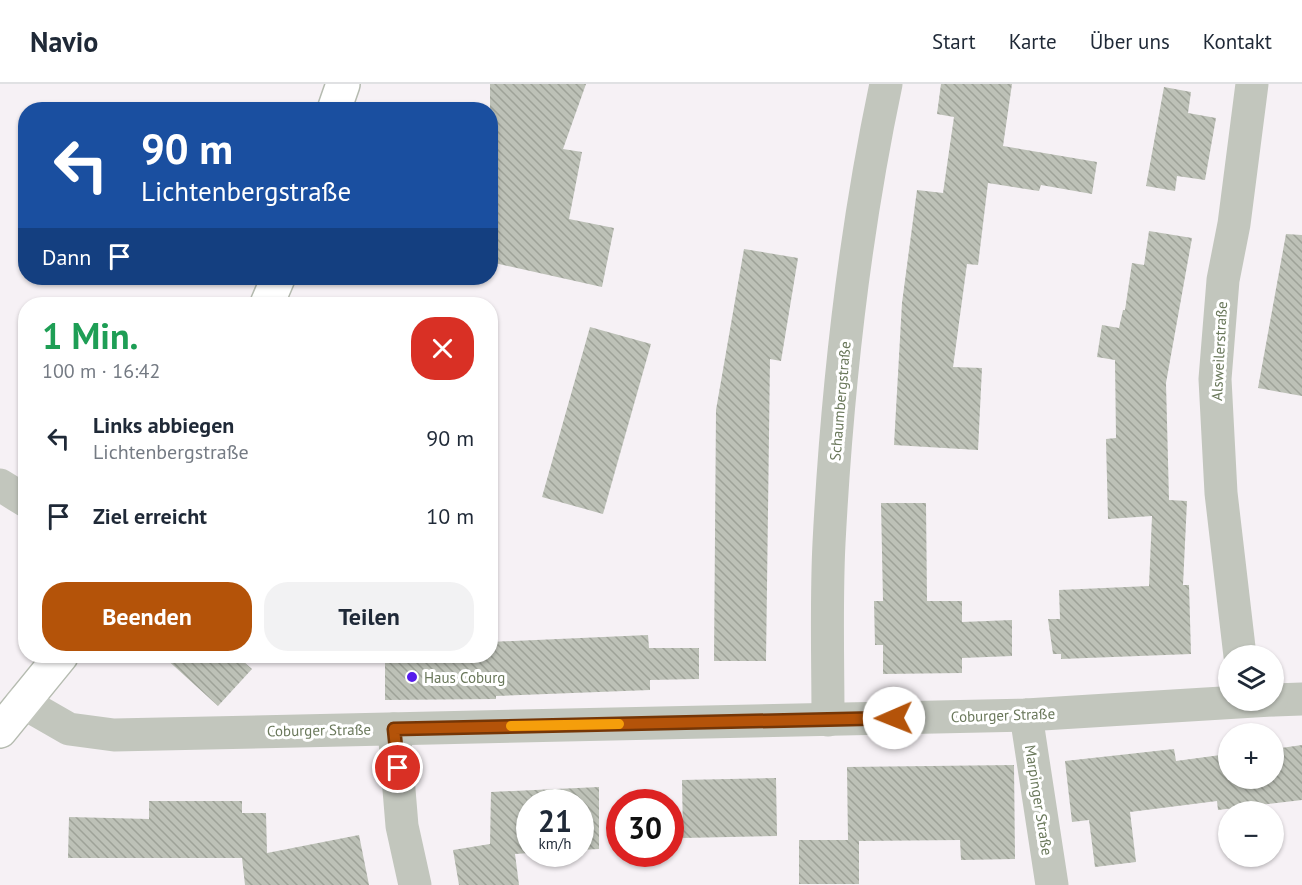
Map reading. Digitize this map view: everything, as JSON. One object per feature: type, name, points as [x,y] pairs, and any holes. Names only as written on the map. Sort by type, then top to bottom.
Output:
[{"type":"main road","points":[[337,102],[343,84]]},
{"type":"main road","points":[[0,731],[55,663]]},
{"type":"street","name":"Schaumbergstraße","points":[[828,720],[829,545],[838,402],[856,248],[886,84]]},
{"type":"street","name":"Alsweilerstraße","points":[[1239,645],[1221,493],[1215,379],[1223,280],[1234,224],[1252,84]]},
{"type":"street","points":[[0,485],[18,496]]},
{"type":"street","name":"Coburger Straße","points":[[1284,700],[1302,699]]},
{"type":"street","name":"Coburger Straße","points":[[22,702],[69,729],[114,735],[1026,715],[1218,703]]},
{"type":"street","name":"Marpinger Straße","points":[[1026,715],[1052,885]]},
{"type":"street","points":[[394,729],[402,826],[415,885]]},
{"type":"building","points":[[490,84],[586,84],[563,149],[582,152],[569,219],[614,228],[602,287],[498,264],[498,102],[490,102]]},
{"type":"building","points":[[941,84],[1012,84],[1003,146],[1097,162],[1092,194],[1041,185],[1039,191],[988,183],[978,265],[967,264],[953,367],[982,368],[978,450],[894,445],[902,303],[917,190],[943,193],[954,117],[937,114]]},
{"type":"building","points":[[1164,87],[1191,92],[1188,113],[1216,118],[1205,180],[1177,176],[1175,191],[1146,186]]},
{"type":"building","points":[[1149,231],[1192,238],[1166,383],[1169,500],[1187,501],[1183,585],[1189,585],[1191,654],[1061,659],[1061,654],[1053,654],[1048,619],[1060,619],[1059,590],[1149,586],[1152,516],[1108,519],[1106,439],[1116,438],[1115,360],[1097,357],[1102,325],[1119,328],[1123,310],[1125,310],[1132,263],[1144,265]]},
{"type":"building","points":[[1286,234],[1302,235],[1302,396],[1258,388]]},
{"type":"building","points":[[744,249],[798,258],[781,361],[770,359],[766,661],[714,661],[716,410]]},
{"type":"building","points":[[590,327],[651,344],[603,514],[542,497]]},
{"type":"building","points":[[881,503],[926,503],[927,601],[962,601],[962,622],[1012,620],[1012,656],[962,658],[962,673],[883,674],[883,645],[875,645],[874,601],[883,601]]},
{"type":"building","points":[[648,635],[649,648],[699,648],[699,679],[650,680],[650,690],[496,696],[496,699],[385,700],[385,663],[498,663],[498,642]]},
{"type":"building","points":[[171,663],[245,663],[252,669],[218,706]]},
{"type":"building","points":[[1302,745],[1302,800],[1284,802],[1218,801],[1218,810],[1217,801],[1130,812],[1136,862],[1095,867],[1089,820],[1072,822],[1065,761],[1174,749],[1176,761],[1218,755],[1218,789],[1284,789],[1284,748]]},
{"type":"building","points":[[1014,765],[1015,859],[961,860],[960,840],[859,841],[859,884],[799,884],[799,840],[848,840],[847,767]]},
{"type":"building","points":[[776,778],[777,836],[684,838],[682,780]]},
{"type":"building","points":[[599,787],[599,849],[594,849],[594,789],[556,789]]},
{"type":"building","points":[[516,791],[515,854],[519,885],[459,885],[453,850],[490,844],[491,792]]},
{"type":"building","points":[[149,801],[242,801],[242,813],[266,813],[267,853],[359,835],[369,885],[245,885],[242,858],[68,858],[69,817],[149,819]]},
{"type":"slow traffic","points":[[511,726],[619,724]]},
{"type":"place","name":"Haus Coburg","points":[[412,677]]},
{"type":"route","points":[[398,768],[394,729],[894,718]]}]
